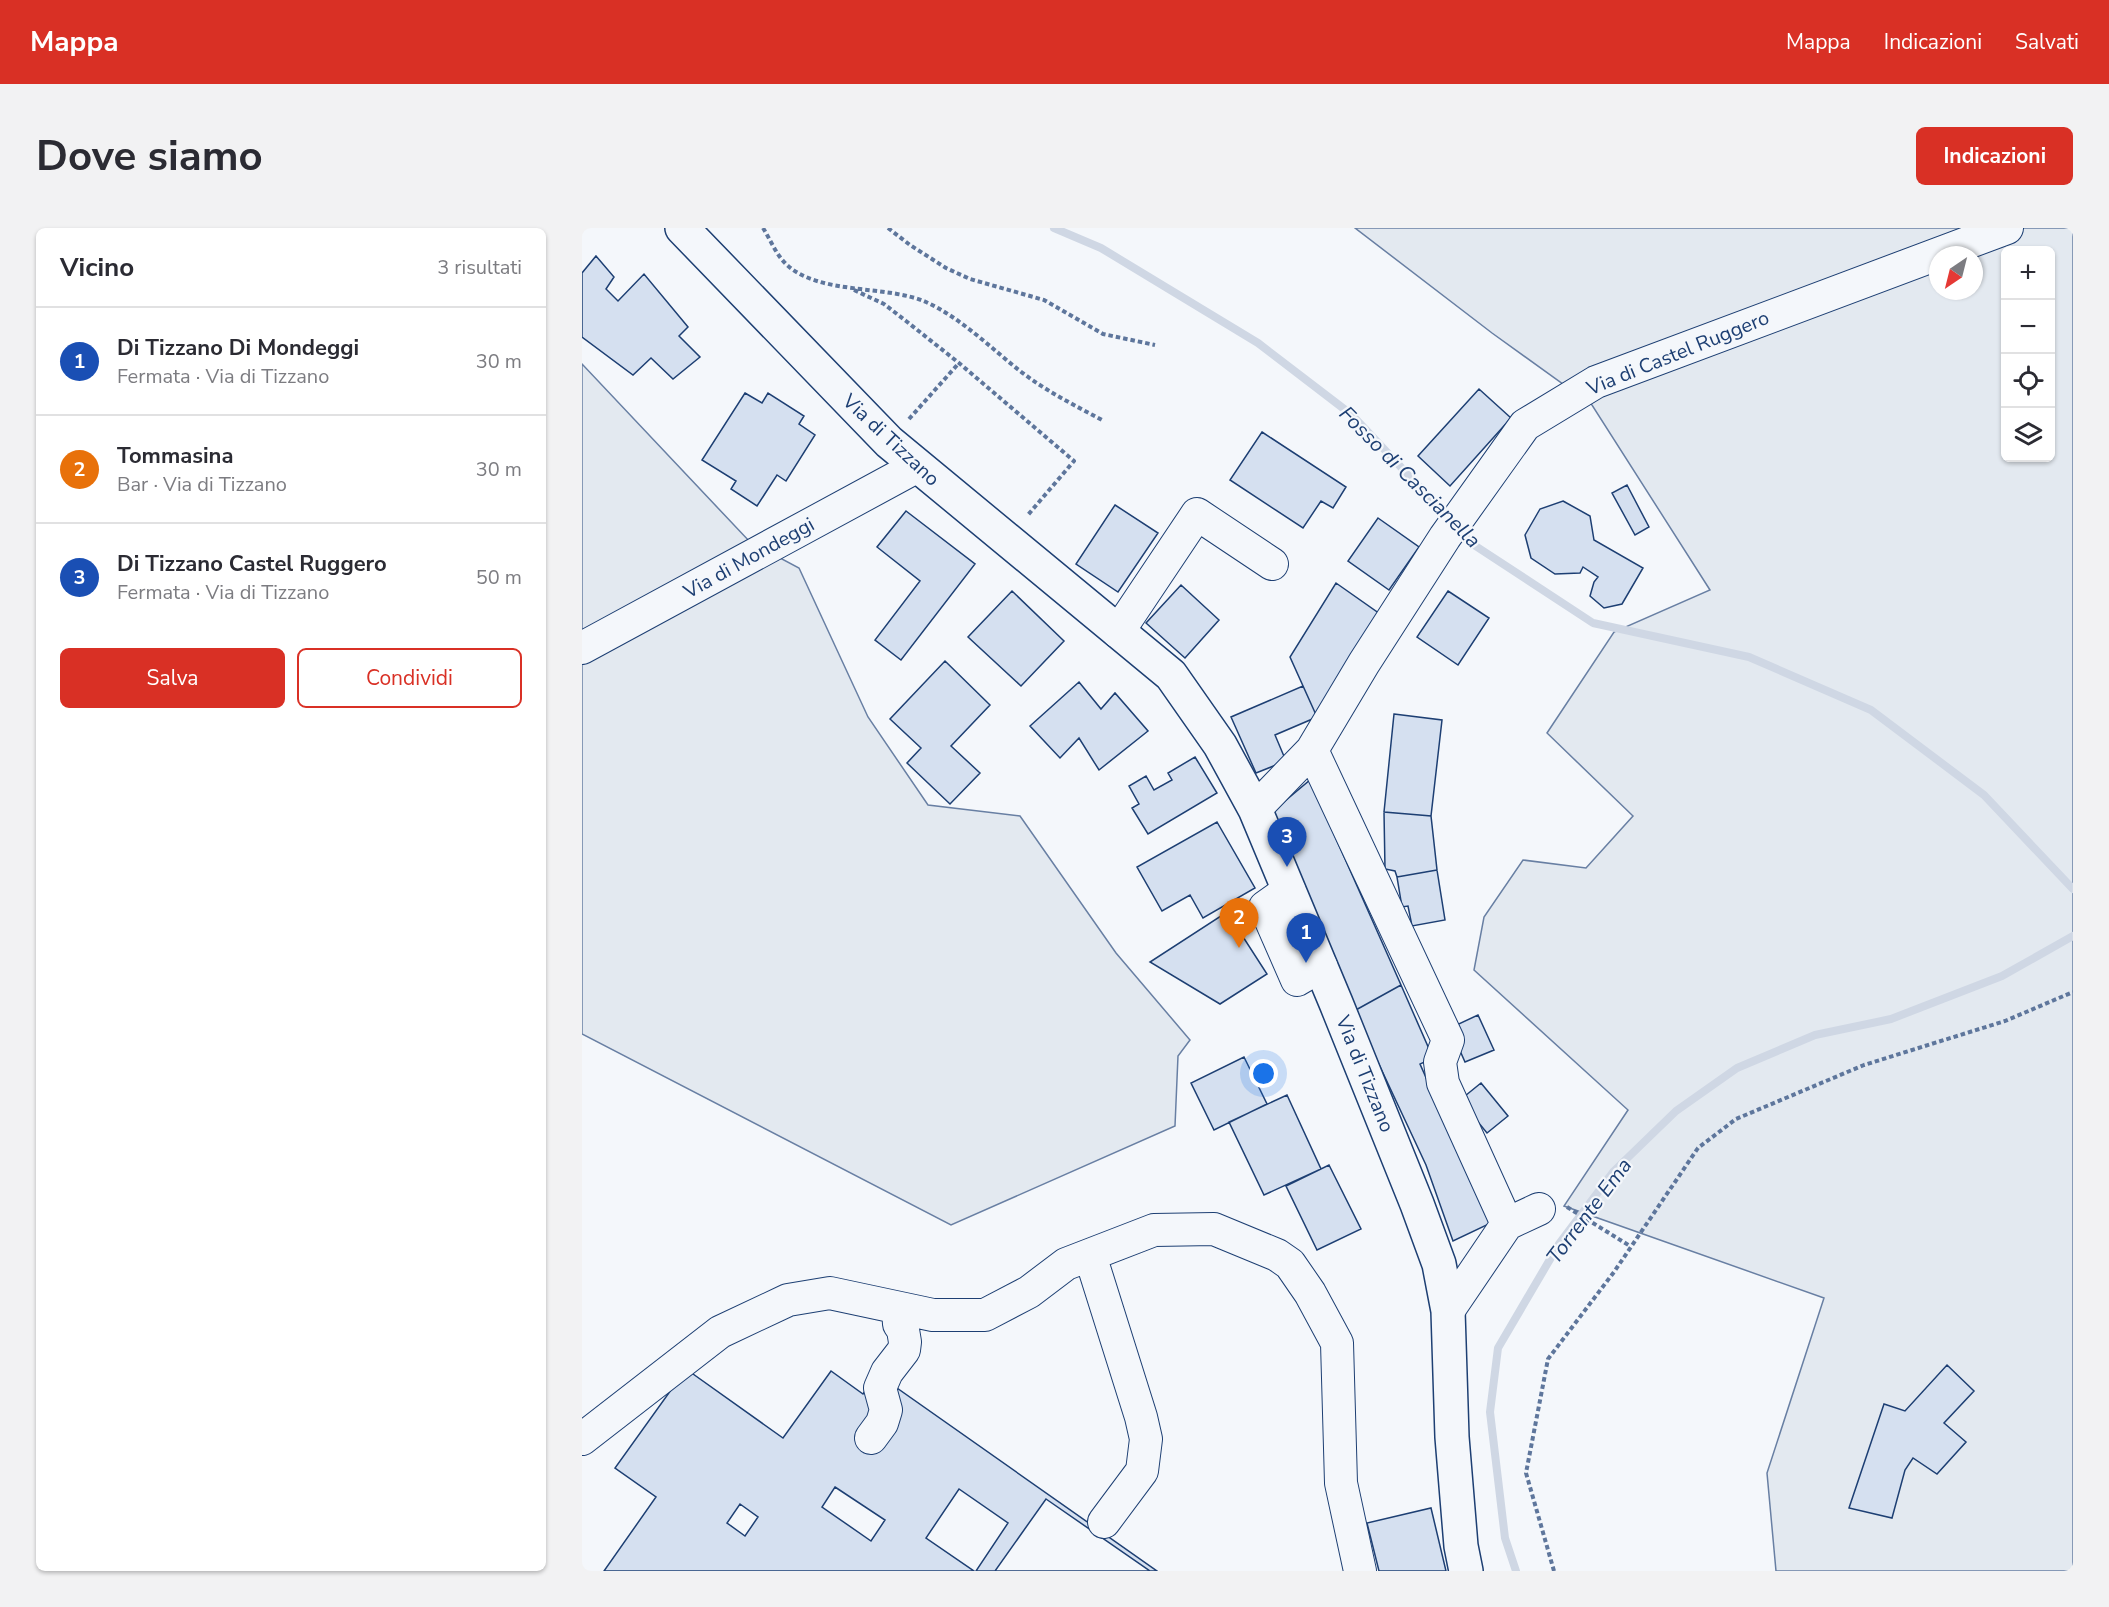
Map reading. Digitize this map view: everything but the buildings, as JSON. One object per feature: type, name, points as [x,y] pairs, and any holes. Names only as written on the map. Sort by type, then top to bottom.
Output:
[{"type":"main road","name":"Via di Tizzano","points":[[682,228],[889,442],[1171,675],[1220,745],[1255,809],[1321,966],[1439,1264],[1448,1311],[1452,1437],[1461,1546],[1466,1571]]},
{"type":"street","name":"Via di Castel Ruggero","points":[[1255,809],[1312,750],[1364,663],[1445,537],[1525,425],[1596,382],[2007,228]]},
{"type":"street","name":"Via di Mondeggi","points":[[582,648],[916,466]]},
{"type":"street","points":[[1118,632],[1197,514],[1272,564]]},
{"type":"street","points":[[1312,750],[1448,1041],[1440,1062],[1443,1083],[1507,1224]]},
{"type":"street","points":[[1448,1311],[1507,1224],[1539,1209]]},
{"type":"street","points":[[582,1439],[720,1332],[788,1300],[830,1293],[933,1315],[985,1315],[1029,1292],[1066,1264],[1154,1230],[1214,1229],[1276,1255],[1290,1264],[1310,1293],[1337,1343],[1341,1483],[1360,1571]]},
{"type":"street","points":[[1090,1255],[1146,1439],[1142,1471],[1104,1522]]},
{"type":"street","points":[[871,1438],[882,1423],[886,1410],[880,1388],[887,1372],[904,1350],[905,1342],[903,1330],[899,1324],[898,1309]]},
{"type":"path","points":[[763,228],[784,262],[794,271],[853,289],[884,304],[959,363],[1074,461],[1007,540]]},
{"type":"path","points":[[888,228],[946,268],[970,279],[1044,300],[1103,334],[1155,345]]},
{"type":"path","points":[[853,289],[883,291],[927,302],[1054,395],[1102,420]]},
{"type":"path","points":[[889,442],[959,363]]},
{"type":"path","points":[[1554,1571],[1526,1473],[1548,1359],[1614,1272],[1698,1148],[1736,1119],[1864,1065],[2005,1021],[2073,992]]},
{"type":"path","points":[[1539,1209],[1564,1206],[1630,1246]]},
{"type":"shaded area","points":[[1355,228],[2073,228],[2073,1571],[1776,1571],[1767,1473],[1824,1298],[1564,1206],[1628,1110],[1474,970],[1484,917],[1523,860],[1586,868],[1633,816],[1547,733],[1614,632],[1710,590],[1592,405],[1492,333]]},
{"type":"shaded area","points":[[582,364],[750,542],[799,568],[868,717],[928,805],[1020,816],[1116,953],[1190,1040],[1178,1056],[1175,1126],[951,1225],[582,1034]]},
{"type":"waterway","name":"Fosso di Cascianella","points":[[1054,228],[1101,248],[1258,343],[1352,415],[1474,545],[1593,623],[1749,657],[1871,710],[1984,795],[2073,889]]},
{"type":"waterway","name":"Torrente Ema","points":[[1516,1571],[1505,1538],[1490,1412],[1498,1348],[1559,1244],[1614,1171],[1676,1111],[1737,1068],[1815,1035],[1891,1019],[2002,976],[2073,936]]},
{"type":"place","name":"Di Tizzano Castel Ruggero","points":[[1287,867]]},
{"type":"place","name":"Tommasina","points":[[1239,948]]},
{"type":"place","name":"Di Tizzano Di Mondeggi","points":[[1306,963]]}]
